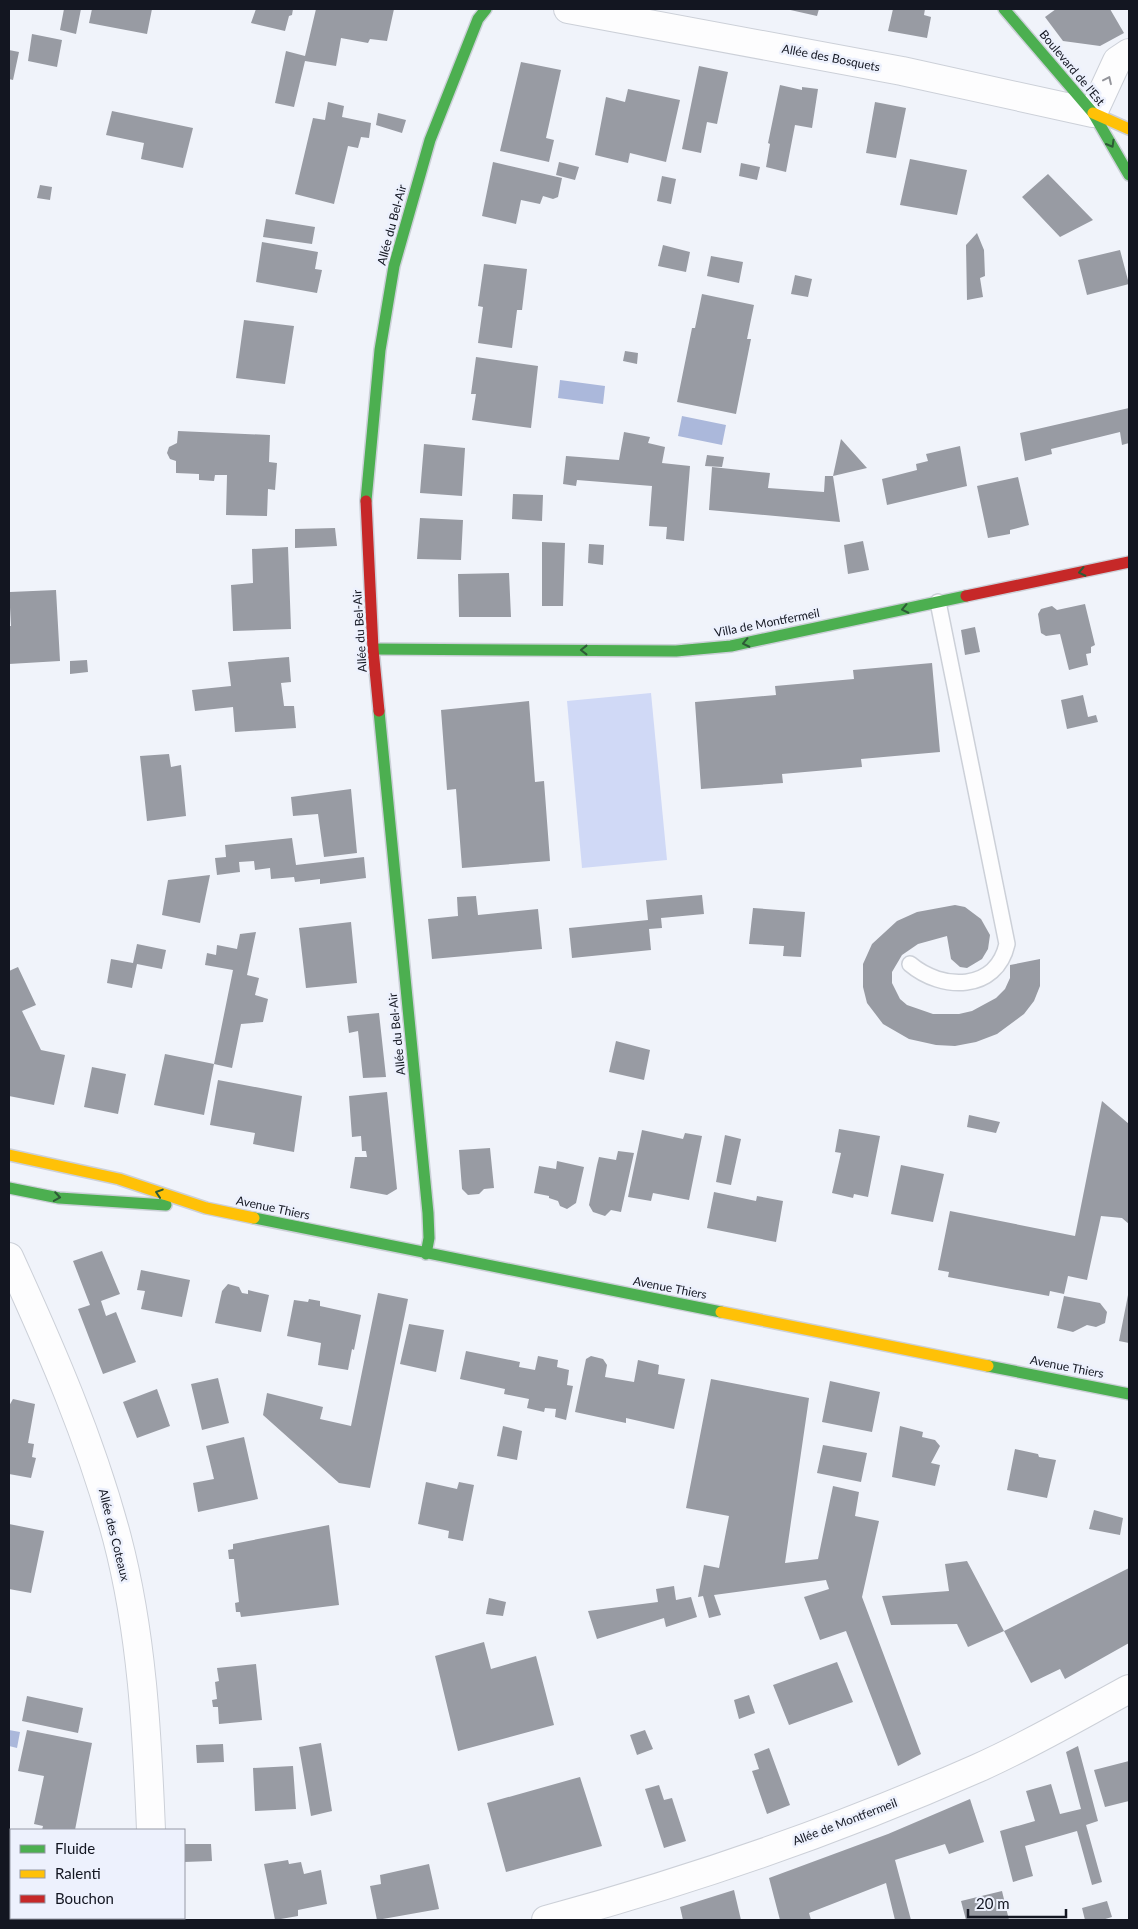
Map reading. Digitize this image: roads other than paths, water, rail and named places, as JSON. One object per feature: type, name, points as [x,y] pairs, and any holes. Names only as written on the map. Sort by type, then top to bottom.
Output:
[{"type":"street","name":"Allée des Bosquets","points":[[568,9],[902,71],[1093,113]]},
{"type":"street","name":"Boulevard de l'Est","points":[[1004,9],[1093,113],[1129,175]]},
{"type":"street","name":"Allée du Bel-Air","points":[[426,1254],[429,1238],[428,1213],[374,650],[366,495],[380,350],[394,266],[430,140],[478,12]]},
{"type":"street","points":[[1129,53],[1117,61],[1093,113],[1129,129]]},
{"type":"street","name":"Villa de Montfermeil","points":[[374,650],[702,649],[731,646],[1129,562]]},
{"type":"street","name":"Avenue Thiers","points":[[9,1155],[119,1179],[206,1208],[426,1254],[1129,1394]]},
{"type":"street","name":"Avenue Thiers","points":[[9,1188],[59,1198],[206,1208]]},
{"type":"street","name":"Allée des Coteaux","points":[[9,1256],[81,1421],[118,1541],[142,1677],[151,1829]]},
{"type":"street","name":"Allée de Montfermeil","points":[[546,1920],[706,1873],[896,1803],[980,1768],[1129,1689]]},
{"type":"lane","points":[[910,964],[930,978],[941,982],[954,983],[976,980],[994,969],[1007,944],[938,602]]}]
